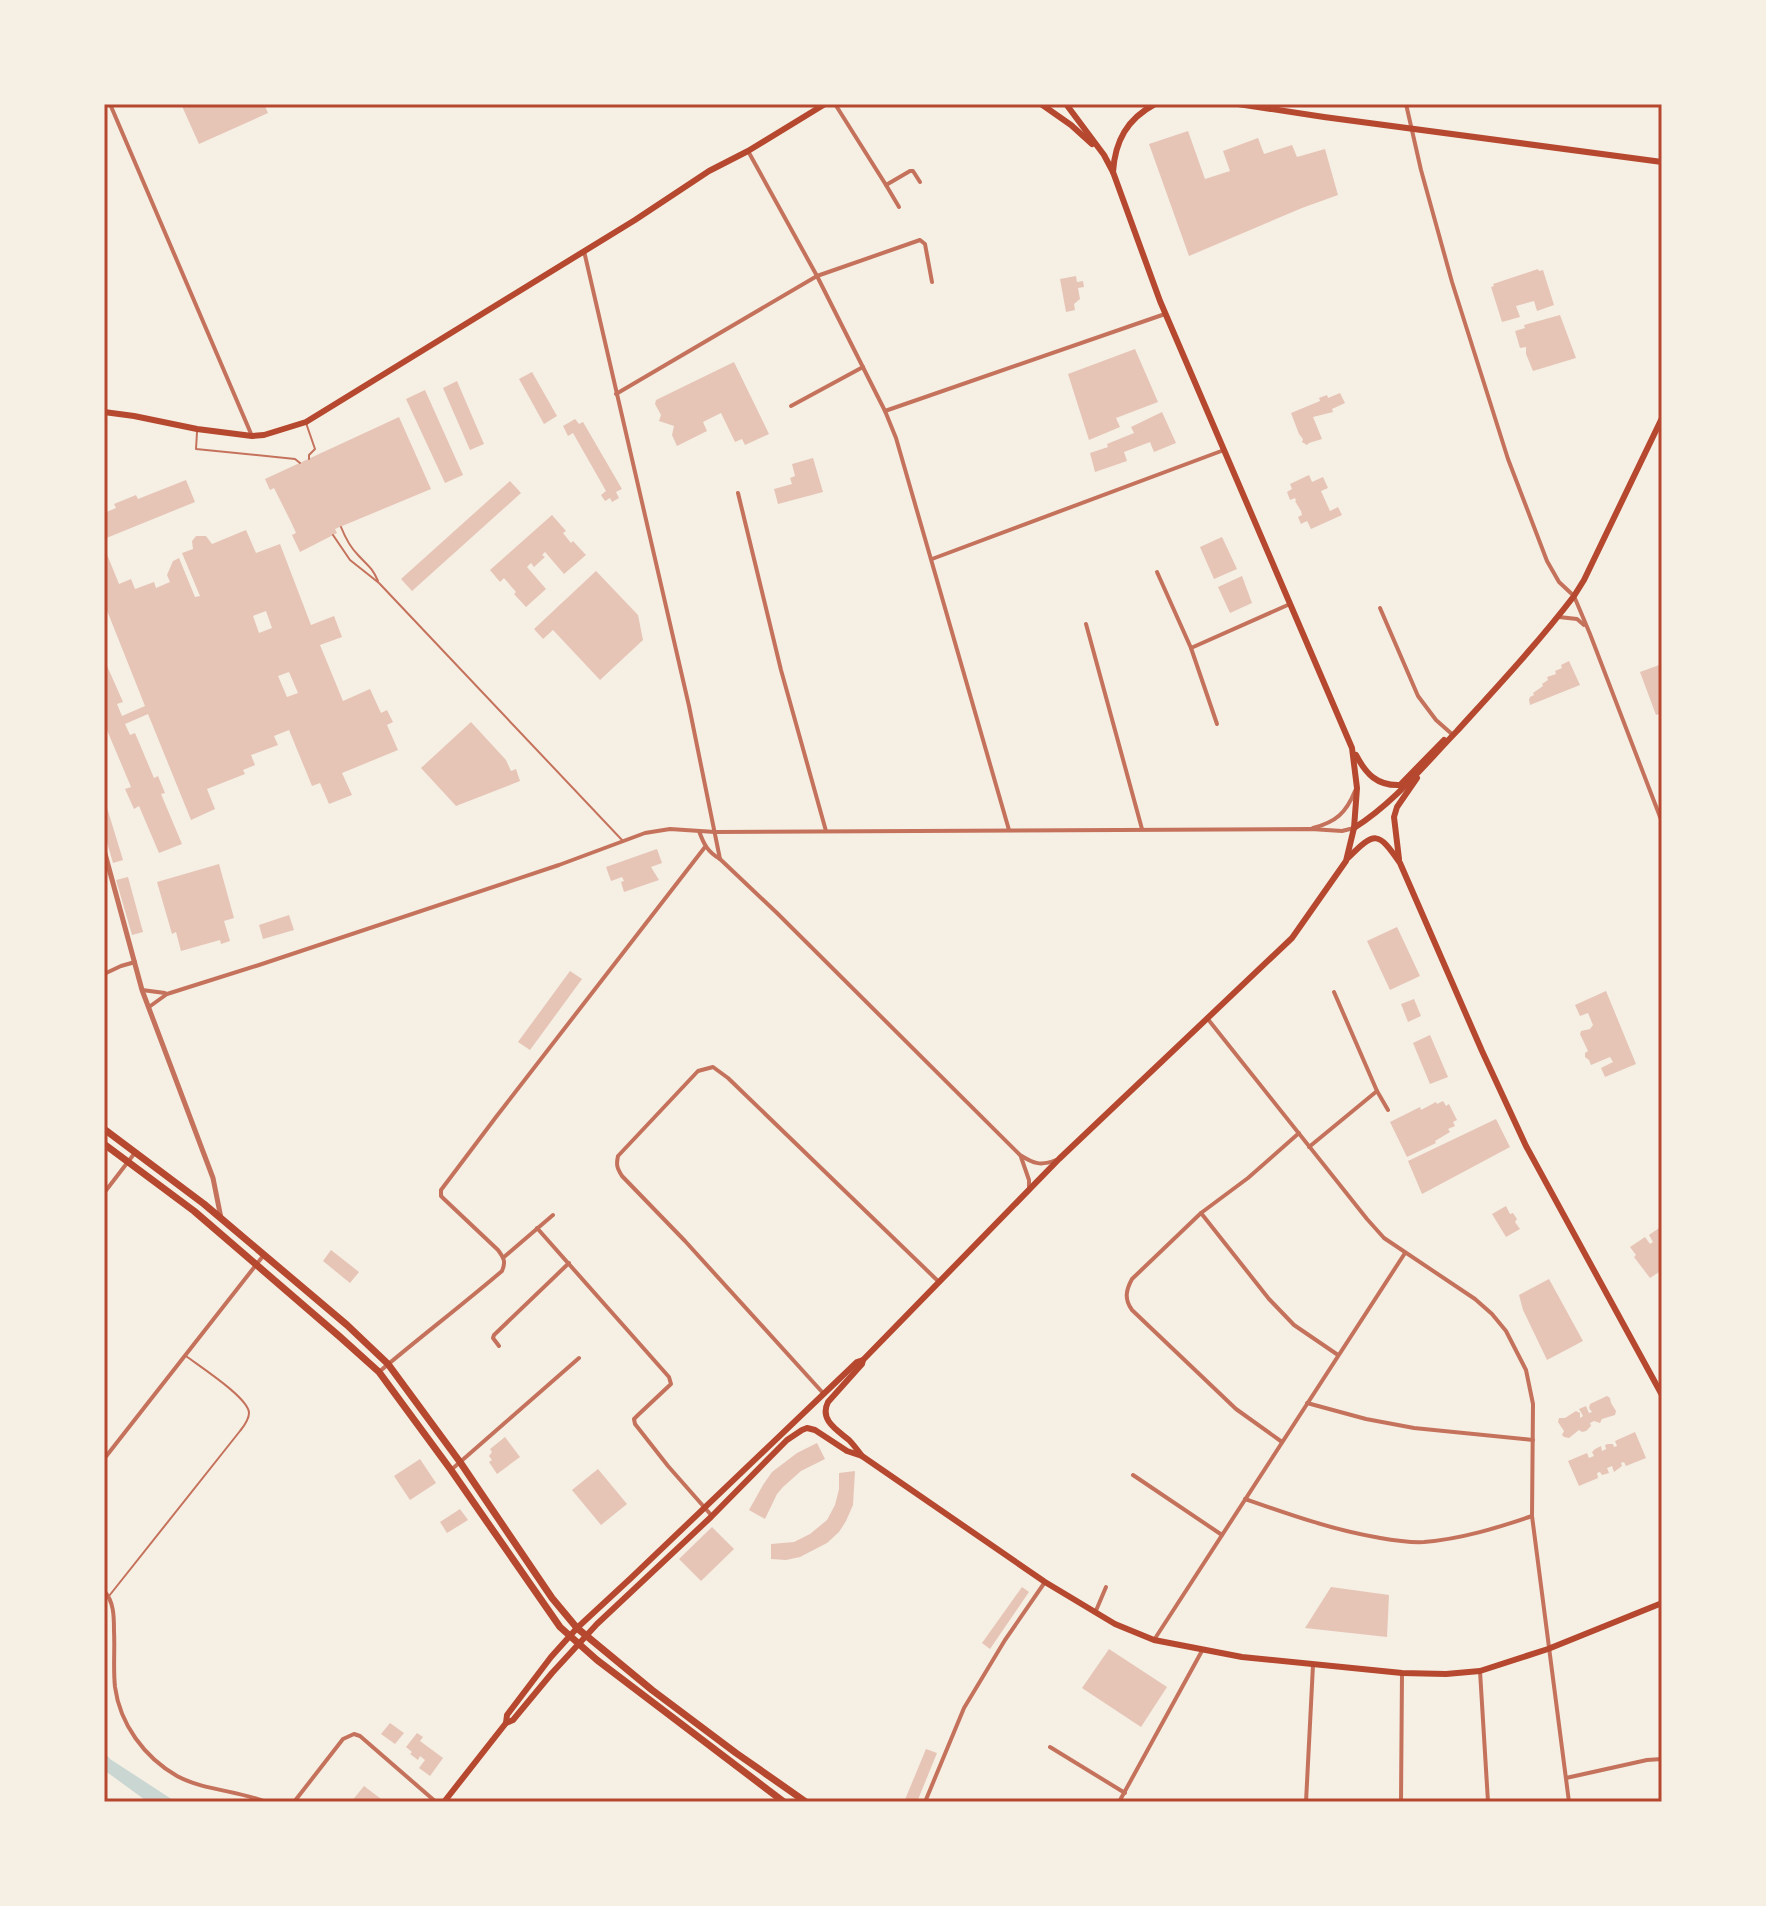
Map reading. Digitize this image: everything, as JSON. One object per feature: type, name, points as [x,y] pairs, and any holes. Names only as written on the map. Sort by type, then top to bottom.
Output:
[{"type":"main road","points":[[104,412],[252,436],[306,422],[635,220],[709,171],[825,104]]},
{"type":"main road","points":[[1041,104],[1071,125],[1104,155]]},
{"type":"main road","points":[[1066,104],[1113,172],[1165,314],[1352,748],[1377,782],[1400,785],[1444,739],[1453,735]]},
{"type":"main road","points":[[1113,172],[1114,153],[1123,133],[1137,116],[1155,104]]},
{"type":"main road","points":[[1238,104],[1662,162]]},
{"type":"main road","points":[[1354,828],[1382,808],[1420,771],[1503,681],[1574,596],[1662,418]]},
{"type":"main road","points":[[1346,861],[1354,828],[1357,788],[1352,748]]},
{"type":"main road","points":[[1400,863],[1394,817],[1420,771]]},
{"type":"main road","points":[[862,1456],[826,1417],[828,1402],[863,1360],[1059,1159],[1292,938],[1346,861],[1364,842],[1373,838],[1386,842],[1400,863],[1526,1146],[1662,1395]]},
{"type":"main road","points":[[104,1129],[222,1220],[347,1325],[388,1364],[460,1462],[552,1598],[577,1628],[697,1724],[806,1802]]},
{"type":"main road","points":[[104,1144],[194,1211],[379,1372],[560,1627],[626,1682],[784,1802]]},
{"type":"main road","points":[[506,1723],[507,1715],[577,1628],[823,1393],[863,1360]]},
{"type":"main road","points":[[444,1802],[506,1723],[513,1720],[586,1636],[787,1440],[807,1428],[862,1456],[1095,1613],[1154,1640],[1242,1657],[1402,1673],[1446,1674],[1480,1671],[1548,1649],[1662,1603]]},
{"type":"street","points":[[110,104],[252,436]]},
{"type":"street","points":[[835,104],[899,207]]},
{"type":"street","points":[[1406,104],[1452,282],[1508,459],[1547,561],[1559,582],[1574,596],[1662,822]]},
{"type":"street","points":[[748,151],[817,276],[896,438],[1009,830]]},
{"type":"street","points":[[886,185],[910,171],[920,182]]},
{"type":"street","points":[[616,394],[817,276],[920,240],[925,244],[932,282]]},
{"type":"street","points":[[584,251],[685,691],[720,859]]},
{"type":"street","points":[[885,411],[1165,314]]},
{"type":"street","points":[[791,406],[863,367]]},
{"type":"street","points":[[932,559],[1224,450]]},
{"type":"street","points":[[738,493],[781,670],[826,831]]},
{"type":"street","points":[[1157,572],[1191,648],[1217,724]]},
{"type":"street","points":[[1191,648],[1290,604]]},
{"type":"street","points":[[1380,608],[1418,696],[1436,720],[1453,735]]},
{"type":"street","points":[[1558,617],[1577,619],[1590,634]]},
{"type":"street","points":[[1086,624],[1142,829]]},
{"type":"street","points":[[1311,829],[1329,824],[1338,817],[1357,788]]},
{"type":"street","points":[[148,1008],[167,994],[546,870],[655,830],[1342,831],[1354,828]]},
{"type":"street","points":[[699,831],[710,853],[777,913],[1020,1155],[1038,1164],[1059,1159]]},
{"type":"street","points":[[379,1372],[502,1271],[504,1257],[441,1196],[441,1190],[705,847]]},
{"type":"street","points":[[104,850],[142,990],[213,1178],[222,1220]]},
{"type":"street","points":[[104,974],[135,962]]},
{"type":"street","points":[[142,990],[167,994]]},
{"type":"street","points":[[1334,992],[1388,1110]]},
{"type":"street","points":[[1207,1018],[1384,1238],[1475,1299],[1506,1331],[1519,1355],[1530,1384],[1533,1404],[1532,1516],[1569,1802]]},
{"type":"street","points":[[823,1393],[616,1164],[618,1156],[698,1071],[713,1067],[728,1078],[939,1282]]},
{"type":"street","points":[[1309,1147],[1377,1091]]},
{"type":"street","points":[[1282,1442],[1236,1409],[1127,1303],[1128,1286],[1132,1279],[1201,1213],[1248,1178],[1299,1133]]},
{"type":"street","points":[[104,1193],[135,1152]]},
{"type":"street","points":[[1020,1155],[1029,1189]]},
{"type":"street","points":[[1201,1213],[1285,1316],[1338,1355]]},
{"type":"street","points":[[504,1257],[553,1215]]},
{"type":"street","points":[[537,1228],[669,1377],[671,1384],[634,1419],[635,1424],[712,1516]]},
{"type":"street","points":[[1154,1640],[1405,1253]]},
{"type":"street","points":[[104,1459],[263,1256]]},
{"type":"street","points":[[499,1346],[494,1335],[569,1263]]},
{"type":"street","points":[[451,1470],[579,1358]]},
{"type":"street","points":[[1307,1403],[1414,1428],[1533,1440]]},
{"type":"street","points":[[1133,1475],[1222,1535]]},
{"type":"street","points":[[1245,1499],[1304,1520],[1402,1542],[1456,1538],[1532,1516]]},
{"type":"street","points":[[925,1802],[964,1708],[1045,1582]]},
{"type":"street","points":[[1095,1613],[1106,1587]]},
{"type":"street","points":[[104,1591],[109,1596],[113,1611],[116,1691],[120,1709],[140,1744],[153,1759],[177,1776],[266,1802]]},
{"type":"street","points":[[1119,1802],[1203,1649]]},
{"type":"street","points":[[1306,1802],[1313,1665]]},
{"type":"street","points":[[1480,1671],[1488,1802]]},
{"type":"street","points":[[1401,1802],[1402,1673]]},
{"type":"street","points":[[294,1802],[343,1739],[354,1734],[436,1802]]},
{"type":"street","points":[[1050,1747],[1125,1793]]},
{"type":"street","points":[[1566,1778],[1662,1759]]},
{"type":"lane","points":[[306,422],[315,449],[309,459]]},
{"type":"lane","points":[[197,429],[196,449],[295,459],[300,463]]},
{"type":"lane","points":[[341,527],[351,547],[374,570],[379,583]]},
{"type":"lane","points":[[333,535],[350,560],[379,583],[622,840]]},
{"type":"lane","points":[[109,1596],[233,1440],[249,1413],[244,1401],[185,1355]]},
{"type":"shaded area","points":[[104,1752],[176,1802],[148,1802],[104,1770]]},
{"type":"building","points":[[181,104],[264,104],[268,113],[199,144]]},
{"type":"building","points":[[1188,131],[1205,179],[1230,171],[1223,151],[1258,138],[1264,154],[1292,145],[1297,157],[1325,149],[1338,195],[1189,256],[1149,144]]},
{"type":"building","points":[[1543,270],[1554,305],[1537,311],[1534,301],[1516,306],[1520,317],[1502,322],[1491,287],[1493,284]]},
{"type":"building","points":[[1076,276],[1077,282],[1083,281],[1084,287],[1078,288],[1080,299],[1074,304],[1075,310],[1066,312],[1060,279]]},
{"type":"building","points":[[1560,315],[1576,358],[1533,371],[1526,347],[1520,348],[1515,331],[1525,328],[1524,325]]},
{"type":"building","points":[[1135,349],[1158,402],[1116,418],[1120,427],[1089,440],[1068,374]]},
{"type":"building","points":[[734,362],[769,434],[745,445],[742,439],[735,442],[721,413],[703,422],[707,431],[677,446],[672,435],[674,426],[659,421],[661,415],[656,400]]},
{"type":"building","points":[[532,372],[557,416],[544,424],[519,379]]},
{"type":"building","points":[[457,381],[484,444],[470,450],[443,388]]},
{"type":"building","points":[[425,390],[463,475],[445,483],[406,399]]},
{"type":"building","points":[[1340,393],[1345,403],[1332,409],[1333,412],[1313,417],[1322,439],[1307,445],[1302,442],[1291,413],[1320,401],[1319,398]]},
{"type":"building","points":[[1162,412],[1176,443],[1154,452],[1150,442],[1124,452],[1127,461],[1095,472],[1090,453],[1134,433],[1131,427]]},
{"type":"building","points":[[399,417],[431,489],[335,529],[337,533],[300,552],[292,535],[296,533],[292,524],[274,488],[270,490],[265,479]]},
{"type":"building","points":[[575,419],[579,424],[583,422],[622,489],[616,492],[619,498],[612,502],[610,498],[605,501],[601,495],[606,491],[573,433],[568,436],[563,426]]},
{"type":"building","points":[[813,458],[823,492],[778,504],[774,489],[792,484],[790,478],[795,476],[792,464]]},
{"type":"building","points":[[1309,475],[1312,482],[1323,477],[1328,488],[1321,491],[1330,511],[1338,507],[1342,515],[1311,529],[1307,521],[1301,524],[1298,517],[1302,515],[1301,511],[1295,498],[1290,500],[1287,492],[1292,489],[1290,484]]},
{"type":"building","points":[[186,480],[195,502],[104,539],[104,513],[116,508],[114,504],[136,495],[138,499]]},
{"type":"building","points":[[510,481],[521,493],[412,591],[401,579]]},
{"type":"building","points":[[552,515],[566,531],[563,533],[571,543],[573,541],[586,555],[564,574],[545,552],[542,555],[545,557],[534,567],[531,563],[527,567],[546,589],[526,607],[504,578],[500,582],[490,570]]},
{"type":"building","points":[[246,530],[256,553],[280,544],[311,625],[334,616],[342,637],[320,645],[343,701],[370,689],[381,713],[387,710],[393,722],[387,725],[398,750],[342,773],[352,795],[329,804],[320,783],[312,786],[289,730],[274,736],[278,745],[251,755],[255,765],[243,770],[245,774],[207,789],[215,809],[191,820],[148,714],[125,724],[130,735],[135,733],[154,778],[158,776],[165,793],[161,794],[182,844],[159,853],[139,806],[134,809],[125,789],[131,787],[104,723],[104,659],[123,702],[117,704],[122,716],[145,706],[104,603],[104,547],[119,584],[131,579],[135,589],[154,582],[156,588],[170,582],[167,575],[173,561],[179,558],[195,597],[200,596],[182,553],[193,549],[192,541],[196,536],[206,536],[212,544]],"holes":[[[266,611],[272,628],[259,633],[253,616]],[[289,672],[298,693],[287,697],[278,676]]]},
{"type":"building","points":[[1222,537],[1237,569],[1214,579],[1200,547]]},
{"type":"building","points":[[596,571],[638,615],[643,640],[600,680],[553,630],[543,639],[534,629]]},
{"type":"building","points":[[1242,576],[1252,603],[1230,613],[1218,587]]},
{"type":"building","points":[[1569,661],[1580,685],[1530,705],[1530,697],[1543,686],[1547,677],[1556,674],[1561,665]]},
{"type":"building","points":[[1662,664],[1662,713],[1656,715],[1640,672]]},
{"type":"building","points":[[471,722],[506,760],[511,771],[516,769],[520,781],[456,806],[421,768]]},
{"type":"building","points":[[104,798],[123,860],[113,863],[104,832]]},
{"type":"building","points":[[657,849],[662,863],[651,867],[659,880],[624,892],[622,877],[611,881],[606,867]]},
{"type":"building","points":[[219,864],[234,918],[224,921],[230,941],[221,944],[220,940],[181,951],[176,932],[172,934],[157,882]]},
{"type":"building","points":[[128,877],[143,932],[132,935],[116,880]]},
{"type":"building","points":[[289,915],[294,930],[263,939],[259,925]]},
{"type":"building","points":[[1397,927],[1420,976],[1390,990],[1367,941]]},
{"type":"building","points":[[570,971],[582,979],[530,1050],[518,1042]]},
{"type":"building","points":[[1606,991],[1636,1064],[1605,1077],[1601,1068],[1613,1062],[1610,1057],[1591,1065],[1585,1057],[1588,1051],[1580,1034],[1593,1025],[1588,1013],[1580,1016],[1575,1005]]},
{"type":"building","points":[[1414,999],[1421,1016],[1408,1022],[1401,1004]]},
{"type":"building","points":[[1430,1035],[1448,1077],[1430,1084],[1413,1043]]},
{"type":"building","points":[[1443,1101],[1446,1106],[1449,1104],[1457,1120],[1453,1122],[1455,1126],[1448,1129],[1450,1132],[1436,1143],[1407,1157],[1390,1122],[1420,1107],[1421,1110]]},
{"type":"building","points":[[1496,1119],[1510,1147],[1422,1194],[1408,1161]]},
{"type":"building","points":[[1506,1206],[1517,1219],[1515,1222],[1520,1229],[1506,1237],[1492,1214]]},
{"type":"building","points":[[1662,1226],[1662,1270],[1650,1278],[1630,1247],[1645,1237],[1650,1244],[1653,1242],[1649,1235]]},
{"type":"building","points":[[331,1250],[359,1272],[350,1283],[323,1261]]},
{"type":"building","points":[[1549,1279],[1583,1341],[1547,1360],[1519,1295]]},
{"type":"building","points":[[1607,1396],[1616,1411],[1615,1415],[1602,1419],[1600,1423],[1590,1423],[1586,1431],[1579,1430],[1569,1438],[1562,1435],[1564,1431],[1559,1418],[1576,1411],[1580,1413],[1580,1418],[1583,1416],[1579,1409],[1586,1406],[1589,1413],[1592,1412],[1590,1404]]},
{"type":"building","points":[[1635,1432],[1646,1458],[1626,1466],[1624,1462],[1621,1463],[1622,1466],[1614,1472],[1612,1466],[1607,1468],[1609,1473],[1597,1473],[1598,1478],[1579,1486],[1568,1461],[1587,1453],[1589,1458],[1594,1456],[1592,1452],[1595,1449],[1601,1446],[1602,1451],[1608,1444],[1617,1446],[1615,1441]]},
{"type":"building","points":[[505,1437],[520,1457],[497,1474],[489,1462],[492,1460],[490,1449]]},
{"type":"building","points":[[817,1443],[825,1459],[801,1471],[783,1487],[765,1519],[749,1510],[772,1472],[797,1453]]},
{"type":"building","points":[[420,1459],[436,1483],[410,1500],[394,1476]]},
{"type":"building","points":[[598,1469],[627,1504],[601,1525],[572,1490]]},
{"type":"building","points":[[855,1471],[853,1505],[839,1532],[827,1543],[800,1557],[771,1559],[771,1544],[794,1542],[827,1520],[835,1505],[839,1473]]},
{"type":"building","points":[[460,1509],[468,1520],[447,1533],[440,1522]]},
{"type":"building","points":[[712,1527],[734,1549],[701,1581],[679,1559]]},
{"type":"building","points":[[1022,1587],[1029,1592],[990,1649],[982,1643]]},
{"type":"building","points":[[1331,1587],[1389,1595],[1387,1637],[1305,1628]]},
{"type":"building","points":[[1109,1649],[1167,1687],[1141,1727],[1082,1688]]},
{"type":"building","points":[[390,1723],[404,1733],[395,1744],[381,1734]]},
{"type":"building","points":[[417,1733],[423,1737],[420,1741],[443,1758],[430,1776],[419,1768],[425,1760],[420,1756],[418,1760],[406,1747]]},
{"type":"building","points":[[926,1749],[937,1753],[917,1802],[904,1802]]},
{"type":"building","points":[[364,1786],[385,1802],[351,1802]]}]
